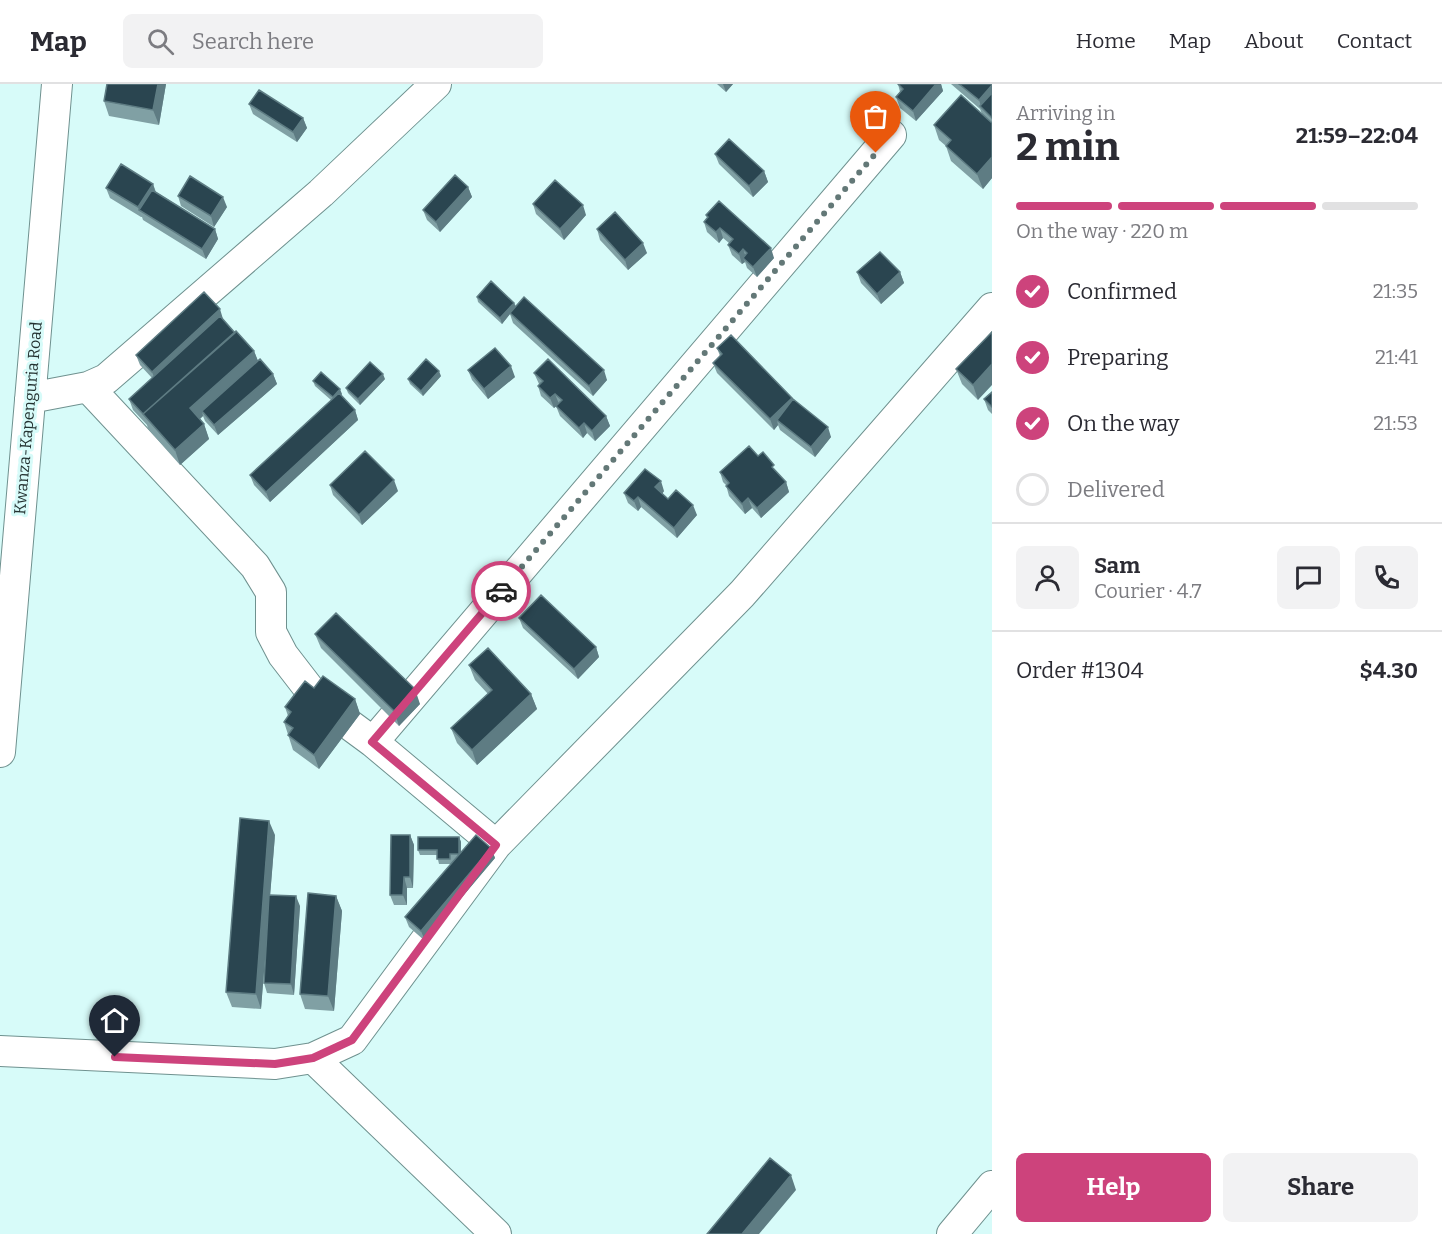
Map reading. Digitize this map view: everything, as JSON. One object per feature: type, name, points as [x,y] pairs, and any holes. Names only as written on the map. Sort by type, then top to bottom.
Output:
[{"type":"street","name":"Kwanza-Kapenguria Road","points":[[0,752],[57,84]]},
{"type":"street","points":[[30,398],[88,387],[106,379],[321,193],[436,84]]},
{"type":"street","points":[[372,742],[891,135]]},
{"type":"street","points":[[0,1051],[275,1064],[313,1058],[352,1040],[496,845],[742,594],[992,308]]},
{"type":"street","points":[[88,387],[255,566],[271,592],[271,632],[283,656],[320,703],[372,742],[496,845]]},
{"type":"street","points":[[313,1058],[496,1234]]},
{"type":"street","points":[[952,1234],[992,1186]]},
{"type":"building","points":[[107,84],[158,84],[153,110],[104,101]]},
{"type":"building","points":[[898,84],[936,84],[913,111],[896,97],[903,89]]},
{"type":"building","points":[[959,84],[992,84],[992,85],[979,100]]},
{"type":"building","points":[[259,90],[303,118],[293,132],[249,104]]},
{"type":"building","points":[[992,93],[992,118],[980,106]]},
{"type":"building","points":[[961,95],[992,123],[992,157],[977,174],[946,146],[951,140],[934,125]]},
{"type":"building","points":[[729,139],[764,171],[749,186],[715,154]]},
{"type":"building","points":[[121,164],[153,184],[138,207],[106,188]]},
{"type":"building","points":[[455,175],[468,187],[436,222],[423,210]]},
{"type":"building","points":[[190,176],[223,197],[211,216],[178,196]]},
{"type":"building","points":[[555,180],[583,205],[560,229],[533,204]]},
{"type":"building","points":[[152,190],[215,229],[202,249],[139,210]]},
{"type":"building","points":[[719,201],[771,248],[753,267],[743,258],[747,253],[743,249],[739,254],[728,245],[733,239],[720,228],[716,232],[704,222],[708,217],[706,215]]},
{"type":"building","points":[[615,212],[643,243],[625,260],[597,229]]},
{"type":"building","points":[[880,252],[900,272],[877,294],[857,272]]},
{"type":"building","points":[[491,281],[514,303],[500,318],[477,297]]},
{"type":"building","points":[[204,292],[220,309],[152,372],[136,355]]},
{"type":"building","points":[[524,297],[604,370],[589,386],[510,313]]},
{"type":"building","points":[[220,316],[235,333],[143,414],[129,399]]},
{"type":"building","points":[[236,331],[254,351],[190,408],[204,424],[175,450],[143,414]]},
{"type":"building","points":[[992,332],[992,364],[973,385],[956,369]]},
{"type":"building","points":[[731,335],[792,398],[770,419],[713,363],[722,354],[717,348]]},
{"type":"building","points":[[495,348],[511,366],[484,389],[468,370]]},
{"type":"building","points":[[260,359],[273,374],[214,425],[202,411]]},
{"type":"building","points":[[426,359],[439,371],[421,391],[408,379]]},
{"type":"building","points":[[548,359],[606,416],[592,431],[584,423],[579,428],[556,406],[562,400],[555,394],[550,398],[538,386],[543,381],[534,373]]},
{"type":"building","points":[[370,362],[383,374],[358,399],[346,388]]},
{"type":"building","points":[[321,372],[340,389],[333,397],[313,381]]},
{"type":"building","points":[[992,392],[992,407],[984,399]]},
{"type":"building","points":[[339,393],[355,410],[266,492],[250,475]]},
{"type":"building","points":[[793,399],[828,427],[811,447],[777,420]]},
{"type":"building","points":[[749,446],[758,456],[763,452],[774,465],[772,467],[786,482],[757,508],[748,498],[742,504],[726,486],[729,483],[720,472]]},
{"type":"building","points":[[365,451],[394,480],[359,515],[330,485]]},
{"type":"building","points":[[645,469],[661,481],[655,487],[668,499],[676,490],[693,505],[674,528],[638,497],[634,501],[624,493]]},
{"type":"building","points":[[541,595],[596,647],[574,669],[519,618]]},
{"type":"building","points":[[336,613],[415,689],[394,711],[315,634]]},
{"type":"building","points":[[488,648],[531,694],[472,750],[451,728],[492,690],[469,665]]},
{"type":"building","points":[[323,676],[355,699],[314,755],[288,735],[293,728],[284,722],[291,712],[285,707],[305,681],[314,688]]},
{"type":"building","points":[[240,818],[269,821],[256,994],[226,992]]},
{"type":"building","points":[[391,835],[410,835],[410,877],[404,877],[403,895],[390,895]]},
{"type":"building","points":[[476,835],[491,848],[421,931],[405,917]]},
{"type":"building","points":[[418,837],[459,837],[459,854],[450,854],[450,859],[437,859],[437,850],[418,850]]},
{"type":"building","points":[[308,893],[336,896],[328,996],[300,994]]},
{"type":"building","points":[[269,895],[296,896],[291,984],[264,983]]},
{"type":"building","points":[[770,1158],[791,1175],[742,1234],[707,1234]]},
{"type":"way so far","points":[[501,591],[876,153]]},
{"type":"route","points":[[115,1057],[275,1064],[313,1058],[352,1040],[496,845],[372,742],[501,591]]}]
